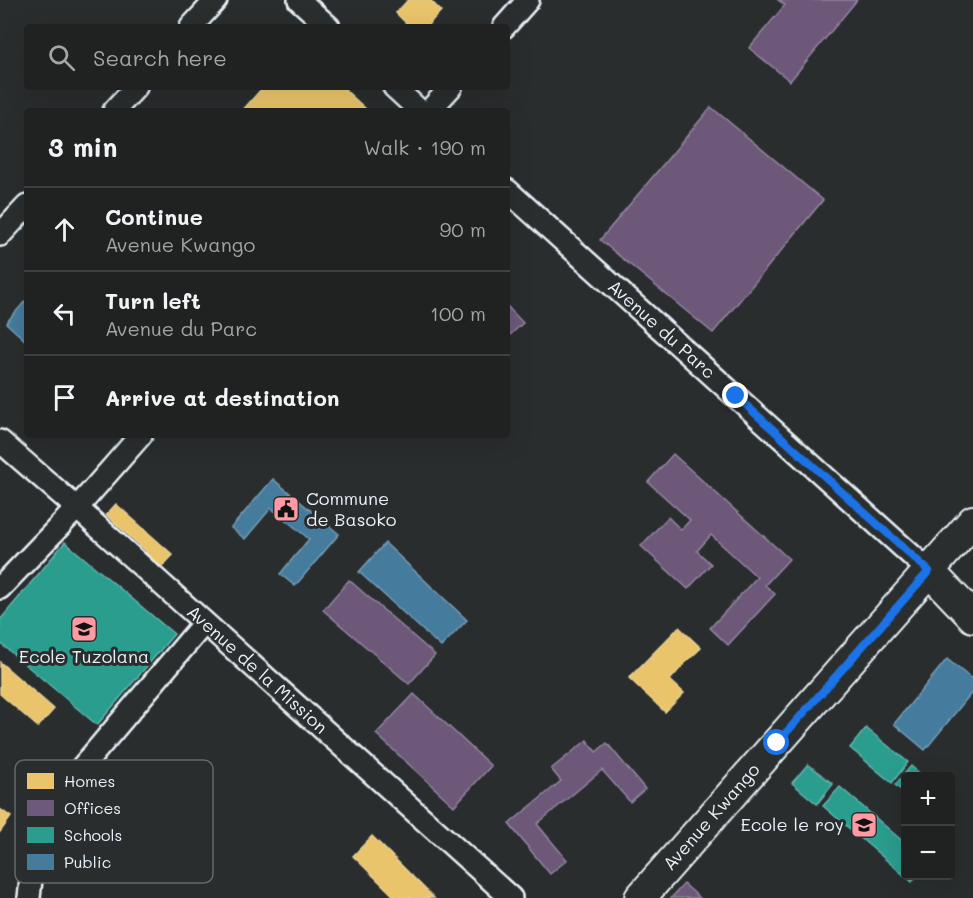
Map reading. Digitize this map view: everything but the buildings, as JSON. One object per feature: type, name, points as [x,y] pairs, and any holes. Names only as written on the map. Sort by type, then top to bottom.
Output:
[{"type":"street","points":[[194,24],[216,0]]},
{"type":"street","points":[[299,0],[325,24]]},
{"type":"street","points":[[507,24],[528,0]]},
{"type":"street","points":[[117,108],[133,90]]},
{"type":"street","points":[[397,90],[417,108]]},
{"type":"street","points":[[432,108],[448,90]]},
{"type":"street","name":"Avenue du Parc","points":[[510,193],[929,571],[973,617]]},
{"type":"street","points":[[0,235],[24,209]]},
{"type":"street","points":[[0,588],[138,438]]},
{"type":"street","name":"Avenue de la Mission","points":[[0,441],[511,898]]},
{"type":"street","name":"Avenue Kwango","points":[[640,898],[973,521]]},
{"type":"street","points":[[88,760],[204,623]]},
{"type":"street","points":[[29,898],[31,883]]},
{"type":"place","name":"Commune de Basoko","points":[[286,509]]},
{"type":"place","name":"Ecole Tuzolana","points":[[84,629]]},
{"type":"place","name":"Ecole le roy","points":[[864,825]]},
{"type":"route","points":[[736,396],[929,571],[777,743]]}]
